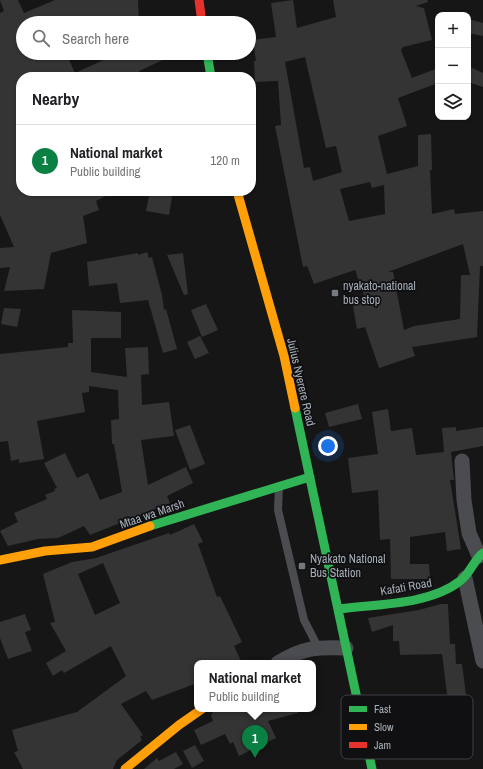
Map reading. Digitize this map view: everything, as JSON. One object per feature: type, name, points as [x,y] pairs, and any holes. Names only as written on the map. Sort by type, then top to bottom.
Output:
[{"type":"main road","points":[[199,0],[201,16]]},
{"type":"main road","points":[[208,60],[210,72]]},
{"type":"main road","name":"Julius Nyerere Road","points":[[238,196],[284,356],[356,695]]},
{"type":"main road","name":"Mtaa wa Marsh","points":[[0,560],[45,550],[81,549],[92,547],[167,520],[310,477]]},
{"type":"main road","name":"Kafati Road","points":[[339,609],[435,595],[465,578],[481,554]]},
{"type":"main road","points":[[125,769],[179,725],[198,712]]},
{"type":"main road","name":"Julius Nyerere Road","points":[[370,759],[372,769]]},
{"type":"street","points":[[462,461],[464,500],[469,533],[481,554]]},
{"type":"street","points":[[465,578],[483,661]]},
{"type":"street","points":[[283,660],[295,653],[318,647],[346,648]]},
{"type":"lane","points":[[279,486],[278,510],[304,620],[318,647]]},
{"type":"building","points":[[0,0],[18,0],[24,13],[55,0],[138,0],[139,16],[16,16],[16,60],[69,60],[75,72],[16,72],[16,196],[106,196],[96,201],[99,210],[83,216],[87,243],[51,253],[44,289],[4,291],[10,267],[0,268],[0,248],[14,247],[0,215],[0,13],[4,11]]},
{"type":"building","points":[[293,0],[297,28],[336,17],[333,0],[427,0],[428,2],[416,6],[424,8],[432,40],[403,47],[401,50],[412,78],[435,69],[435,84],[398,98],[407,126],[378,136],[387,174],[418,166],[418,135],[431,134],[432,170],[430,170],[432,214],[454,209],[455,214],[483,211],[483,266],[480,266],[477,337],[412,347],[415,356],[379,368],[365,327],[357,329],[352,300],[365,298],[355,270],[314,284],[307,266],[303,267],[275,126],[281,125],[278,81],[256,82],[254,61],[256,61],[256,40],[276,37],[271,3]],"holes":[[[305,57],[326,148],[336,146],[342,172],[313,181],[310,167],[304,168],[285,62]],[[370,182],[372,188],[384,185],[385,214],[349,221],[340,189]],[[463,244],[470,275],[461,275],[460,319],[414,326],[404,330],[393,272],[388,272]]]},
{"type":"building","points":[[471,20],[483,23],[483,36],[471,34]]},
{"type":"building","points":[[104,60],[163,60],[139,71],[77,72]]},
{"type":"building","points":[[471,67],[483,73],[483,87],[471,83]]},
{"type":"building","points":[[149,196],[172,196],[169,215],[146,211]]},
{"type":"building","points":[[147,252],[149,258],[152,257],[162,295],[164,310],[166,309],[177,349],[163,353],[148,300],[120,303],[117,283],[89,286],[87,262],[138,253],[138,255]]},
{"type":"building","points":[[183,253],[188,294],[184,295],[167,255]]},
{"type":"building","points":[[206,304],[218,330],[202,337],[191,310]]},
{"type":"building","points":[[4,308],[21,309],[17,327],[1,324]]},
{"type":"building","points":[[72,310],[121,312],[121,338],[91,338],[91,372],[127,377],[125,348],[148,347],[149,374],[141,375],[142,405],[169,402],[174,436],[141,440],[148,485],[186,467],[193,483],[167,496],[170,503],[90,535],[84,526],[58,538],[38,539],[8,546],[0,531],[18,522],[14,513],[47,499],[45,495],[55,491],[54,489],[57,488],[44,463],[65,453],[77,478],[88,473],[100,500],[122,492],[114,444],[112,444],[111,420],[119,419],[118,390],[89,386],[89,392],[82,393],[85,412],[37,421],[44,459],[19,463],[19,459],[11,461],[8,441],[0,442],[0,354],[68,347],[68,343],[73,343]]},
{"type":"building","points":[[200,336],[209,353],[195,359],[187,342]]},
{"type":"building","points":[[358,404],[362,419],[329,427],[325,413]]},
{"type":"building","points":[[388,409],[391,431],[412,428],[416,455],[444,452],[442,428],[456,427],[456,431],[483,427],[483,446],[451,452],[454,480],[450,480],[461,549],[447,551],[445,532],[410,537],[410,564],[429,564],[430,579],[391,579],[390,539],[380,540],[378,490],[352,493],[348,458],[378,454],[372,412]]},
{"type":"building","points":[[190,425],[205,464],[190,470],[175,430]]},
{"type":"building","points":[[194,524],[203,542],[198,544],[217,597],[220,596],[242,642],[234,646],[241,660],[194,660],[194,684],[152,700],[146,691],[121,704],[143,735],[140,737],[142,740],[117,760],[113,769],[23,769],[14,752],[18,751],[12,730],[77,712],[126,676],[111,646],[64,673],[62,670],[53,676],[46,663],[66,651],[50,623],[55,622],[43,574],[72,562],[96,558],[169,533],[170,535]],"holes":[[[103,563],[120,603],[95,615],[78,574]]]},
{"type":"building","points":[[441,604],[448,604],[450,644],[455,644],[456,664],[462,664],[466,695],[447,695],[442,654],[400,655],[399,641],[393,641],[393,625],[372,632],[368,618],[419,610]]},
{"type":"building","points":[[25,614],[31,630],[25,632],[32,651],[8,659],[0,638],[0,622]]},
{"type":"building","points":[[213,712],[298,712],[268,721],[276,738],[239,756],[233,742],[230,744],[225,734],[201,745],[194,730],[213,721],[211,716]]},
{"type":"building","points":[[195,745],[204,761],[192,768],[183,751]]},
{"type":"building","points":[[176,752],[183,764],[174,769],[144,769],[157,758],[159,761]]},
{"type":"traffic: fast","points":[[208,60],[210,72]]},
{"type":"traffic: fast","points":[[295,408],[356,695]]},
{"type":"traffic: fast","points":[[150,526],[310,477]]},
{"type":"traffic: fast","points":[[339,609],[402,602],[434,595],[448,589],[460,581],[483,553]]},
{"type":"traffic: fast","points":[[370,759],[372,769]]},
{"type":"traffic: slow","points":[[238,196],[284,356],[295,408]]},
{"type":"traffic: slow","points":[[0,560],[45,551],[92,547],[150,526]]},
{"type":"traffic: slow","points":[[125,769],[179,725],[198,712]]},
{"type":"traffic: jam","points":[[199,0],[201,16]]},
{"type":"place","name":"nyakato-national bus stop","points":[[335,293]]},
{"type":"place","name":"Nyakato National Bus Station","points":[[302,566]]},
{"type":"place","name":"National market","points":[[255,758]]}]
